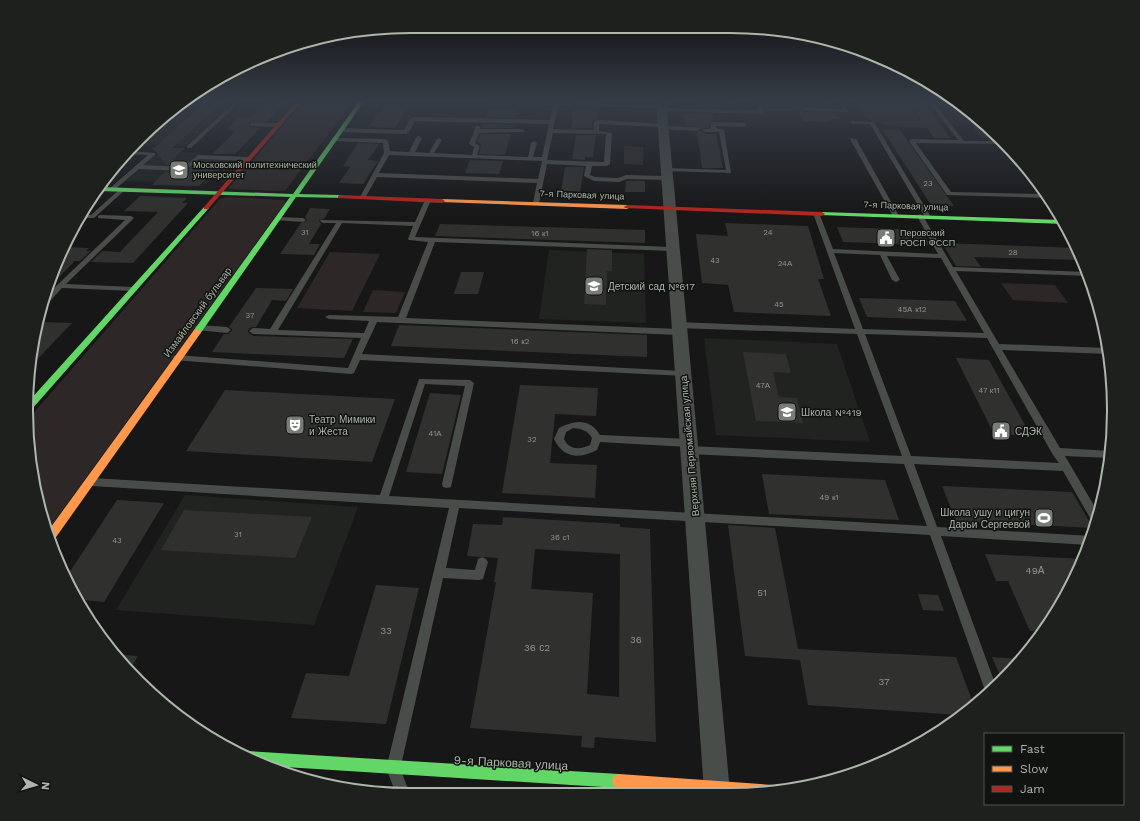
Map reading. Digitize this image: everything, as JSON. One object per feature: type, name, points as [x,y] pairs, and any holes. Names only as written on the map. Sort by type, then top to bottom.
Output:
[{"type":"street","points":[[33,402],[267,138]]},
{"type":"street","name":"Верхняя Первомайская улица","points":[[665,138],[678,329],[717,788]]},
{"type":"street","name":"Измайловский бульвар","points":[[53,532],[335,139]]},
{"type":"street","name":"7-я Парковая улица","points":[[105,189],[670,207],[1056,222]]},
{"type":"street","name":"9-я Парковая улица","points":[[267,759],[688,788]]},
{"type":"lane","points":[[189,147],[198,138]]},
{"type":"lane","points":[[411,154],[419,138]]},
{"type":"lane","points":[[474,138],[472,144],[477,146],[474,156]]},
{"type":"lane","points":[[536,203],[548,138]]},
{"type":"lane","points":[[387,153],[530,158],[589,164],[607,164],[609,138]]},
{"type":"lane","points":[[589,164],[587,176],[594,179],[619,180],[626,177],[667,174],[729,172],[722,138]]},
{"type":"lane","points":[[881,138],[924,216],[943,256],[1093,513]]},
{"type":"lane","points":[[959,138],[962,142]]},
{"type":"lane","points":[[335,139],[385,141],[387,153],[363,197]]},
{"type":"lane","points":[[853,139],[896,216]]},
{"type":"lane","points":[[431,154],[438,140]]},
{"type":"lane","points":[[995,143],[912,141],[949,194],[1039,196]]},
{"type":"lane","points":[[530,158],[534,143]]},
{"type":"lane","points":[[111,190],[153,154],[135,153]]},
{"type":"lane","points":[[138,167],[185,169],[198,157],[249,159]]},
{"type":"lane","points":[[375,175],[540,180]]},
{"type":"lane","points":[[87,217],[92,217],[126,190]]},
{"type":"lane","points":[[51,295],[131,218],[100,217],[126,190]]},
{"type":"lane","points":[[428,200],[411,239],[672,249]]},
{"type":"lane","points":[[816,213],[908,460],[988,684]]},
{"type":"lane","points":[[277,220],[303,220]]},
{"type":"lane","points":[[323,221],[418,224]]},
{"type":"lane","points":[[273,331],[340,221]]},
{"type":"lane","points":[[401,320],[432,240]]},
{"type":"lane","points":[[830,252],[943,256]]},
{"type":"lane","points":[[883,254],[896,280]]},
{"type":"lane","points":[[951,269],[1081,274]]},
{"type":"lane","points":[[60,286],[133,289]]},
{"type":"lane","points":[[329,317],[678,329],[991,336]]},
{"type":"lane","points":[[177,358],[351,371],[374,319]]},
{"type":"lane","points":[[199,328],[227,330]]},
{"type":"lane","points":[[253,331],[367,336]]},
{"type":"lane","points":[[997,347],[1102,352]]},
{"type":"lane","points":[[357,357],[682,374]]},
{"type":"lane","points":[[384,500],[422,381],[470,383],[447,484]]},
{"type":"lane","points":[[597,438],[689,447],[908,460],[1065,467]]},
{"type":"lane","points":[[1056,452],[1104,454]]},
{"type":"lane","points":[[89,482],[1084,540]]},
{"type":"lane","points":[[401,788],[393,768],[455,504]]},
{"type":"lane","points":[[439,573],[479,575],[482,562]]},
{"type":"shaded area","points":[[150,138],[194,138],[186,146],[144,144]]},
{"type":"shaded area","points":[[272,138],[325,138],[285,191],[228,189]]},
{"type":"shaded area","points":[[624,146],[643,147],[643,165],[624,164]]},
{"type":"shaded area","name":"Московский политехнический университет","points":[[158,152],[201,153],[200,155],[233,156],[206,184],[125,181]]},
{"type":"shaded area","points":[[227,197],[285,200],[285,203],[51,526],[40,484],[36,460],[33,413],[220,199]]},
{"type":"shaded area","name":"Детский сад №617","points":[[549,250],[644,254],[646,323],[539,319]]},
{"type":"shaded area","points":[[330,252],[380,254],[352,311],[297,308]]},
{"type":"shaded area","points":[[1001,283],[1055,285],[1068,303],[1013,300]]},
{"type":"shaded area","points":[[373,290],[405,292],[396,313],[363,312]]},
{"type":"shaded area","name":"Школа №419","points":[[704,338],[837,344],[870,442],[716,435]]},
{"type":"shaded area","points":[[185,495],[358,507],[314,625],[116,610]]},
{"type":"building","points":[[165,138],[182,138],[172,148],[185,148],[172,160],[189,161],[183,165],[167,165],[151,147],[155,147]]},
{"type":"building","points":[[228,138],[250,138],[235,154],[212,154]]},
{"type":"building","points":[[478,138],[510,138],[505,155],[479,154],[481,145],[477,142]]},
{"type":"building","points":[[575,138],[596,138],[593,157],[585,157],[585,160],[572,159]]},
{"type":"building","points":[[698,138],[717,138],[723,168],[702,168]]},
{"type":"building","points":[[888,138],[906,138],[954,206],[931,205]]},
{"type":"building","points":[[358,143],[379,144],[368,160],[378,161],[363,184],[339,183],[350,167],[343,166]]},
{"type":"building","points":[[470,160],[503,161],[499,174],[465,173]]},
{"type":"building","points":[[199,161],[222,161],[199,186],[152,185],[165,172],[185,172]]},
{"type":"building","points":[[565,167],[584,167],[580,192],[561,191]]},
{"type":"building","points":[[626,181],[645,181],[645,192],[625,192]]},
{"type":"building","points":[[140,196],[187,198],[182,203],[188,203],[133,263],[91,262],[102,251],[120,252],[158,212],[124,211]]},
{"type":"building","points":[[310,208],[330,209],[324,219],[319,220],[321,224],[309,244],[320,244],[314,255],[280,254],[301,223],[307,220],[305,217]]},
{"type":"building","points":[[725,223],[808,226],[824,279],[818,279],[831,316],[734,312],[728,285],[702,283],[696,234],[728,236]]},
{"type":"building","points":[[440,224],[645,230],[645,243],[435,236]]},
{"type":"building","points":[[837,227],[921,230],[930,245],[843,242]]},
{"type":"building","points":[[942,243],[1070,248],[1075,260],[974,257],[981,267],[956,266]]},
{"type":"building","points":[[71,247],[89,248],[86,251],[91,251],[80,261],[75,261],[57,279]]},
{"type":"building","points":[[587,249],[612,250],[612,271],[607,271],[606,305],[584,304]]},
{"type":"building","points":[[461,272],[484,272],[478,294],[454,294]]},
{"type":"building","points":[[256,288],[293,289],[286,301],[272,300],[256,327],[252,327],[248,330],[248,332],[253,336],[353,339],[344,358],[212,352],[224,334],[228,334],[232,331],[229,327]]},
{"type":"building","points":[[859,298],[955,301],[967,321],[867,317]]},
{"type":"building","points":[[44,322],[72,323],[36,361]]},
{"type":"building","points":[[399,325],[647,335],[647,357],[391,346]]},
{"type":"building","points":[[743,352],[786,354],[791,373],[773,372],[779,397],[797,398],[803,423],[756,421]]},
{"type":"building","points":[[956,358],[989,360],[1031,436],[994,434]]},
{"type":"building","points":[[520,385],[598,388],[596,416],[555,414],[550,463],[597,465],[595,498],[502,493]]},
{"type":"building","points":[[225,390],[395,399],[372,462],[186,451]]},
{"type":"building","points":[[430,393],[461,395],[442,474],[406,472]]},
{"type":"building","points":[[762,474],[885,480],[899,520],[769,514]]},
{"type":"building","points":[[942,486],[1072,492],[1090,522],[1088,528],[956,521]]},
{"type":"building","points":[[117,500],[164,503],[104,602],[85,600],[70,572]]},
{"type":"building","points":[[184,510],[312,517],[295,558],[161,550]]},
{"type":"building","points":[[503,517],[620,524],[620,527],[650,529],[656,742],[595,737],[594,748],[581,747],[582,736],[470,728],[496,582],[494,582],[498,558],[467,556],[473,524],[502,525]],"holes":[[[535,549],[620,554],[619,697],[587,694],[593,593],[531,589]]]},
{"type":"building","points":[[728,525],[775,528],[798,649],[956,657],[972,699],[953,715],[808,705],[800,660],[745,656]]},
{"type":"building","points":[[985,554],[1076,559],[1056,599],[1035,631],[1030,631],[1008,581],[996,581]]},
{"type":"building","points":[[376,585],[419,588],[386,724],[291,718],[306,673],[349,676]]},
{"type":"building","points":[[918,594],[938,595],[944,611],[923,610]]},
{"type":"building","points":[[123,655],[138,656],[133,665]]},
{"type":"building","points":[[992,657],[1013,658],[1013,659],[999,674]]},
{"type":"traffic: fast","points":[[197,332],[336,138]]},
{"type":"traffic: fast","points":[[105,189],[340,197]]},
{"type":"traffic: fast","points":[[33,402],[206,208]]},
{"type":"traffic: fast","points":[[822,214],[1056,222]]},
{"type":"traffic: fast","points":[[267,759],[619,781]]},
{"type":"traffic: slow","points":[[442,201],[627,207]]},
{"type":"traffic: slow","points":[[53,533],[197,332]]},
{"type":"traffic: slow","points":[[619,781],[717,788]]},
{"type":"traffic: jam","points":[[206,208],[267,138]]},
{"type":"traffic: jam","points":[[340,197],[442,201]]},
{"type":"traffic: jam","points":[[627,207],[822,214]]},
{"type":"place","name":"Московский политехнический университет","points":[[179,170]]},
{"type":"place","name":"Перовский РОСП ФССП","points":[[886,238]]},
{"type":"place","name":"Детский сад №617","points":[[594,286]]},
{"type":"place","name":"Школа №419","points":[[787,412]]},
{"type":"place","name":"Театр Мимики и Жеста","points":[[295,425]]},
{"type":"place","name":"СДЭК","points":[[1001,431]]},
{"type":"place","name":"Школа ушу и цигун Дарьи Сергеевой","points":[[1044,518]]}]
